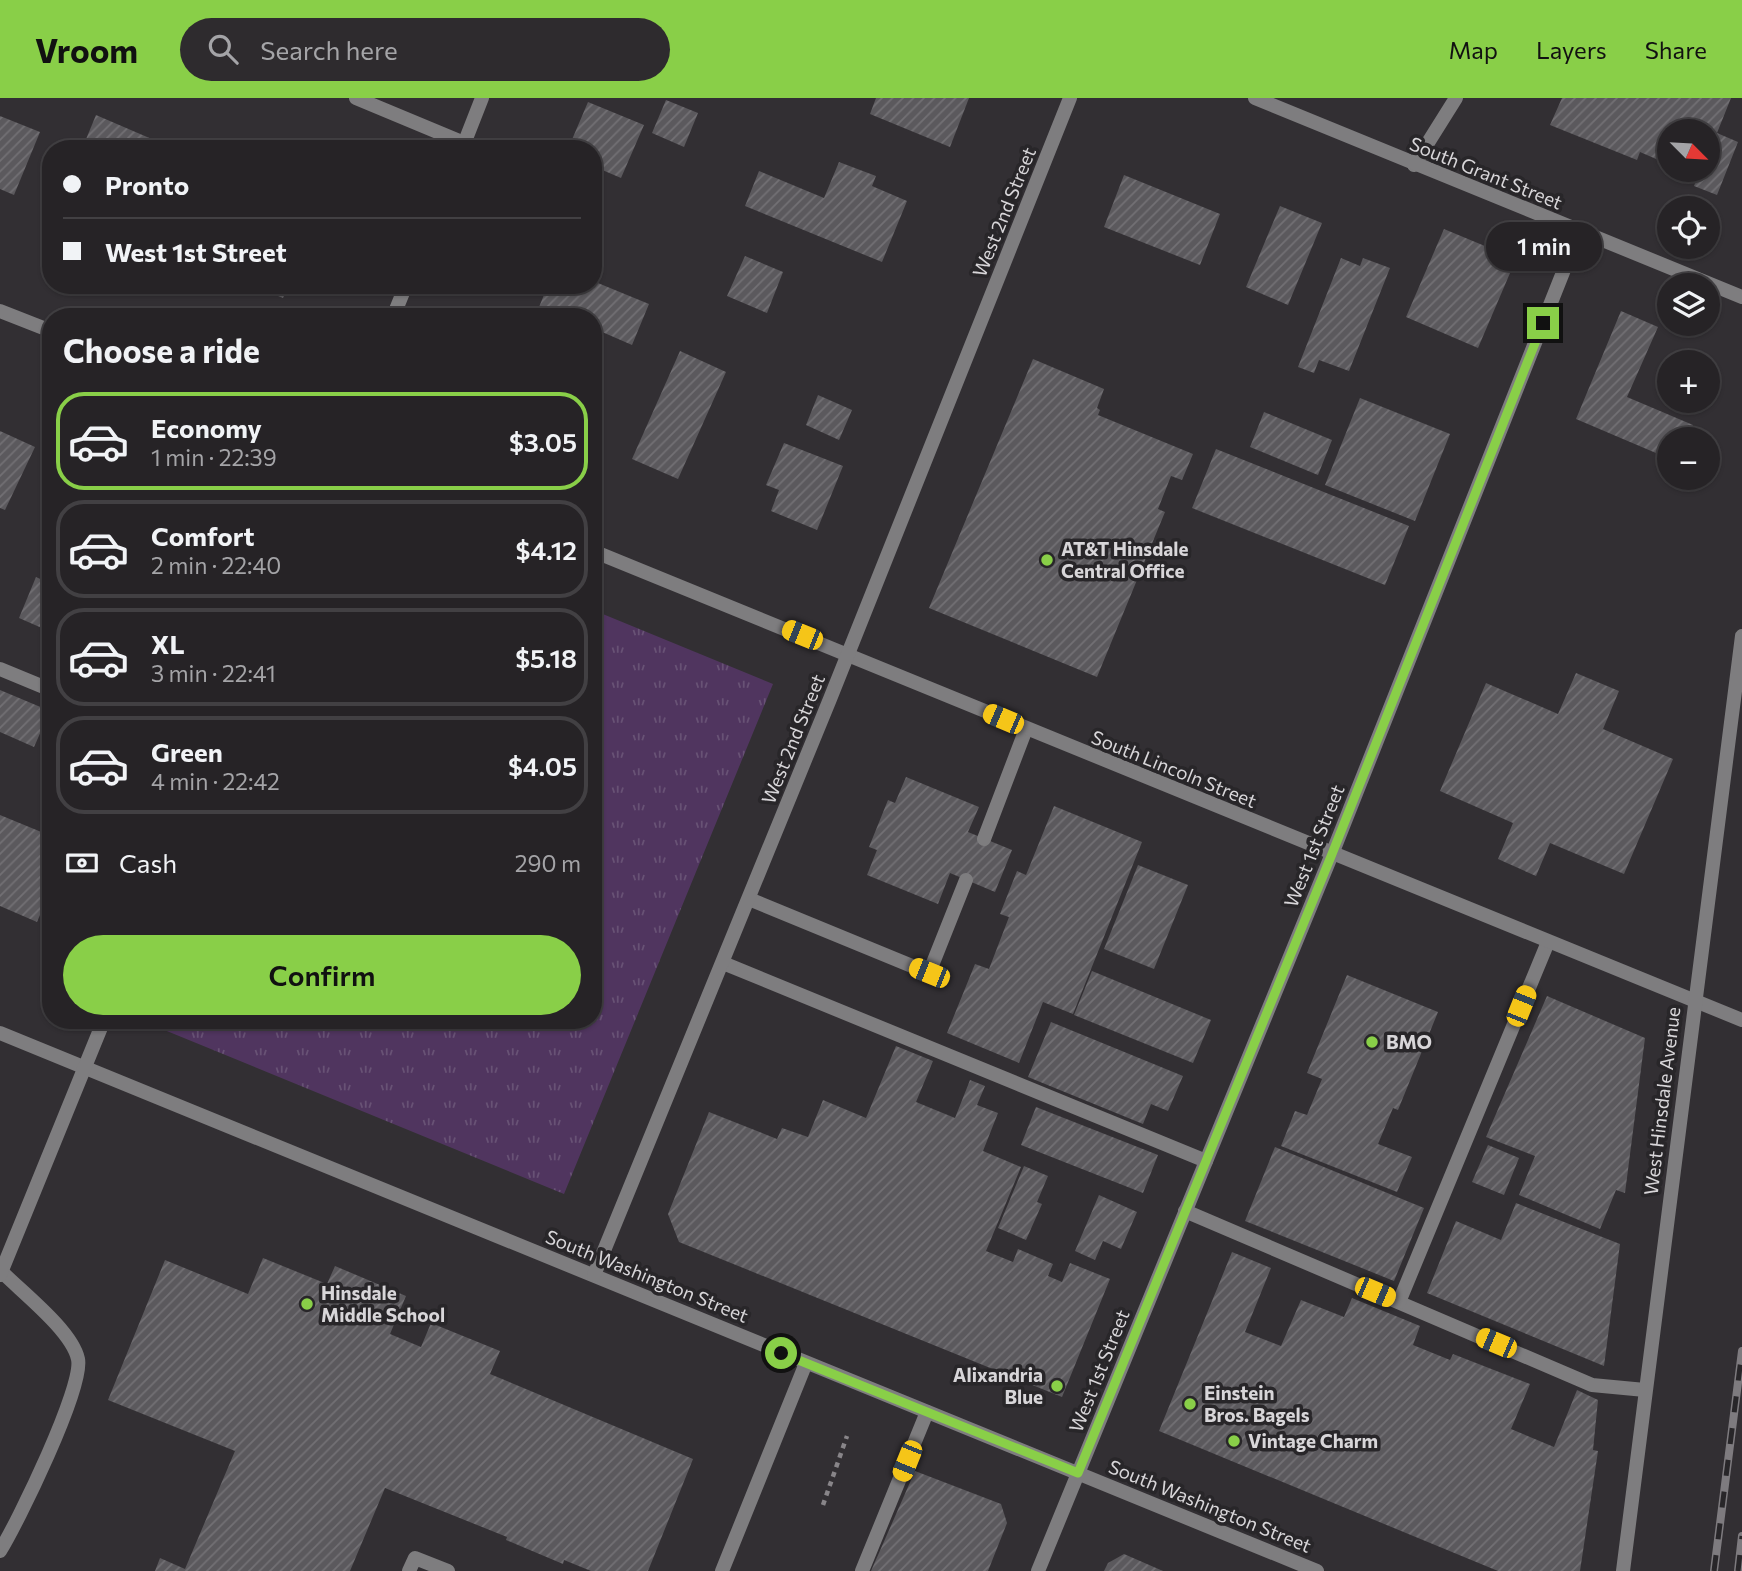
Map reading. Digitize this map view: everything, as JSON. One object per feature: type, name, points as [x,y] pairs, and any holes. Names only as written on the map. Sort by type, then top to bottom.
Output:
[{"type":"street","points":[[356,98],[450,140]]},
{"type":"street","points":[[465,140],[482,98]]},
{"type":"street","name":"West 2nd Street","points":[[594,1275],[849,653],[1070,98]]},
{"type":"street","name":"South Grant Street","points":[[1255,98],[1742,297]]},
{"type":"street","points":[[1414,165],[1456,98]]},
{"type":"street","name":"West 1st Street","points":[[1038,1571],[1332,854],[1579,232]]},
{"type":"street","points":[[0,310],[42,327]]},
{"type":"street","name":"South Lincoln Street","points":[[602,555],[849,653],[1026,729],[1742,1020]]},
{"type":"street","name":"West Hinsdale Avenue","points":[[1623,1571],[1742,636]]},
{"type":"street","points":[[0,669],[42,686]]},
{"type":"street","points":[[984,839],[1026,729]]},
{"type":"street","points":[[749,899],[929,973],[967,880]]},
{"type":"street","points":[[1399,1302],[1549,943]]},
{"type":"street","points":[[723,963],[1206,1161]]},
{"type":"street","points":[[0,1551],[18,1523],[28,1499],[73,1389],[79,1361],[67,1336],[1,1274],[100,1029]]},
{"type":"street","name":"South Washington Street","points":[[0,1033],[1317,1571]]},
{"type":"street","points":[[1185,1211],[1592,1385],[1645,1390]]},
{"type":"street","points":[[722,1571],[806,1363]]},
{"type":"street","points":[[862,1571],[927,1412]]},
{"type":"street","points":[[410,1571],[415,1558],[448,1571]]},
{"type":"path","points":[[823,1505],[847,1436]]},
{"type":"green space","points":[[602,614],[773,684],[564,1194],[162,1029],[602,1029]]},
{"type":"building","points":[[876,98],[969,98],[950,147],[870,114]]},
{"type":"building","points":[[1562,98],[1731,98],[1720,126],[1720,119],[1657,119],[1657,159],[1640,152],[1637,160],[1550,125]]},
{"type":"building","points":[[666,100],[698,113],[684,147],[652,133]]},
{"type":"building","points":[[588,102],[644,125],[621,178],[602,170],[602,140],[572,140]]},
{"type":"building","points":[[96,115],[154,140],[86,140]]},
{"type":"building","points":[[0,116],[40,132],[14,195],[0,189]]},
{"type":"building","points":[[1720,134],[1738,142],[1717,195],[1694,186],[1696,182],[1720,182]]},
{"type":"building","points":[[839,162],[876,176],[872,186],[907,201],[882,262],[745,206],[759,171],[824,198]]},
{"type":"building","points":[[1124,175],[1220,214],[1200,265],[1104,227]]},
{"type":"building","points":[[1280,206],[1322,223],[1288,305],[1246,287]]},
{"type":"building","points":[[1444,229],[1516,259],[1478,348],[1406,317]]},
{"type":"building","points":[[745,256],[783,272],[767,313],[727,296]]},
{"type":"building","points":[[1341,258],[1360,266],[1363,258],[1390,268],[1349,371],[1319,360],[1314,373],[1298,367]]},
{"type":"building","points":[[602,285],[649,304],[632,345],[602,332],[602,308],[539,308],[544,294],[602,294]]},
{"type":"building","points":[[1621,311],[1657,327],[1627,397],[1657,410],[1657,413],[1665,413],[1693,425],[1692,427],[1657,427],[1657,453],[1576,419]]},
{"type":"building","points":[[680,351],[726,372],[678,479],[632,459]]},
{"type":"building","name":"AT&T Hinsdale Central Office","points":[[1033,359],[1104,389],[1097,408],[1100,410],[1098,415],[1193,454],[1182,480],[1171,476],[1158,509],[1165,512],[1097,677],[929,608]]},
{"type":"building","points":[[818,395],[852,410],[839,440],[806,425]]},
{"type":"building","points":[[1360,398],[1450,434],[1415,521],[1325,485]]},
{"type":"building","points":[[1264,412],[1332,440],[1318,475],[1250,447]]},
{"type":"building","points":[[0,431],[35,447],[5,510],[0,508]]},
{"type":"building","points":[[784,443],[843,466],[817,530],[771,511],[779,490],[766,485]]},
{"type":"building","points":[[1216,449],[1409,526],[1385,585],[1192,508]]},
{"type":"building","points":[[36,577],[42,580],[42,628],[19,618]]},
{"type":"building","points":[[1576,673],[1619,691],[1603,729],[1673,759],[1624,874],[1550,843],[1536,876],[1498,859],[1513,823],[1440,791],[1486,683],[1558,714]]},
{"type":"building","points":[[0,690],[42,708],[42,729],[34,747],[0,732]]},
{"type":"building","points":[[906,777],[979,807],[968,832],[1012,850],[995,892],[950,873],[938,904],[867,875],[877,850],[869,847],[888,800],[895,803]]},
{"type":"building","points":[[1054,806],[1142,842],[1073,1014],[1043,1002],[1019,1063],[947,1033],[975,964],[989,969],[1009,917],[1000,914],[1017,871],[1026,875]]},
{"type":"building","points":[[0,815],[42,832],[42,910],[37,922],[0,906]]},
{"type":"building","points":[[1138,865],[1188,885],[1154,969],[1104,949]]},
{"type":"building","points":[[1092,971],[1211,1020],[1193,1063],[1074,1015]]},
{"type":"building","points":[[1347,975],[1438,1012],[1398,1110],[1393,1108],[1378,1144],[1412,1157],[1397,1192],[1281,1146],[1295,1111],[1307,1115],[1322,1079],[1307,1073]]},
{"type":"building","points":[[1547,996],[1645,1038],[1625,1193],[1616,1190],[1600,1229],[1519,1195],[1535,1156],[1486,1137]]},
{"type":"building","points":[[1051,1022],[1183,1076],[1168,1111],[1151,1104],[1143,1124],[1028,1077]]},
{"type":"building","points":[[896,1046],[933,1061],[916,1102],[955,1118],[970,1080],[985,1086],[977,1105],[998,1113],[983,1151],[1021,1167],[986,1251],[1013,1262],[1018,1249],[1053,1264],[1048,1276],[1062,1282],[1070,1263],[1110,1279],[1062,1397],[679,1242],[668,1214],[709,1112],[777,1139],[782,1128],[808,1137],[823,1100],[866,1118]]},
{"type":"building","points":[[1036,1107],[1158,1155],[1143,1193],[1021,1145]]},
{"type":"building","points":[[1488,1145],[1519,1158],[1504,1195],[1472,1182]]},
{"type":"building","points":[[1275,1147],[1424,1208],[1394,1281],[1245,1221]]},
{"type":"building","points":[[1024,1166],[1048,1176],[1037,1202],[1042,1204],[1026,1240],[998,1228]]},
{"type":"building","points":[[1099,1195],[1137,1212],[1121,1249],[1103,1241],[1095,1260],[1075,1251]]},
{"type":"building","points":[[1516,1203],[1620,1244],[1604,1366],[1427,1293],[1456,1221],[1501,1240]]},
{"type":"building","points":[[1232,1252],[1271,1268],[1245,1332],[1281,1346],[1301,1300],[1344,1317],[1352,1298],[1420,1326],[1413,1345],[1450,1360],[1453,1354],[1530,1384],[1511,1429],[1554,1447],[1577,1390],[1598,1400],[1593,1450],[1598,1451],[1580,1571],[1498,1571],[1159,1431]]},
{"type":"building","points":[[263,1258],[327,1284],[335,1266],[406,1296],[390,1334],[421,1347],[431,1323],[500,1351],[490,1374],[693,1459],[648,1571],[591,1571],[564,1560],[563,1564],[506,1540],[507,1537],[385,1488],[350,1571],[155,1571],[160,1558],[185,1569],[235,1451],[108,1400],[165,1260],[248,1294]]},
{"type":"building","points":[[915,1471],[1001,1504],[1007,1523],[988,1571],[871,1571]]},
{"type":"building","points":[[1124,1554],[1163,1571],[1104,1571],[1108,1563]]},
{"type":"railway","points":[[1714,1571],[1742,1351]]},
{"type":"railway","points":[[1738,1571],[1742,1536]]},
{"type":"place","name":"AT&T Hinsdale Central Office","points":[[1047,560]]},
{"type":"place","name":"BMO","points":[[1372,1042]]},
{"type":"place","name":"Hinsdale Middle School","points":[[307,1304]]},
{"type":"place","name":"Alixandria Blue","points":[[1057,1386]]},
{"type":"place","name":"Einstein Bros. Bagels","points":[[1190,1404]]},
{"type":"place","name":"Vintage Charm","points":[[1234,1441]]},
{"type":"route","points":[[781,1353],[1078,1473],[1332,854],[1543,323]]}]
